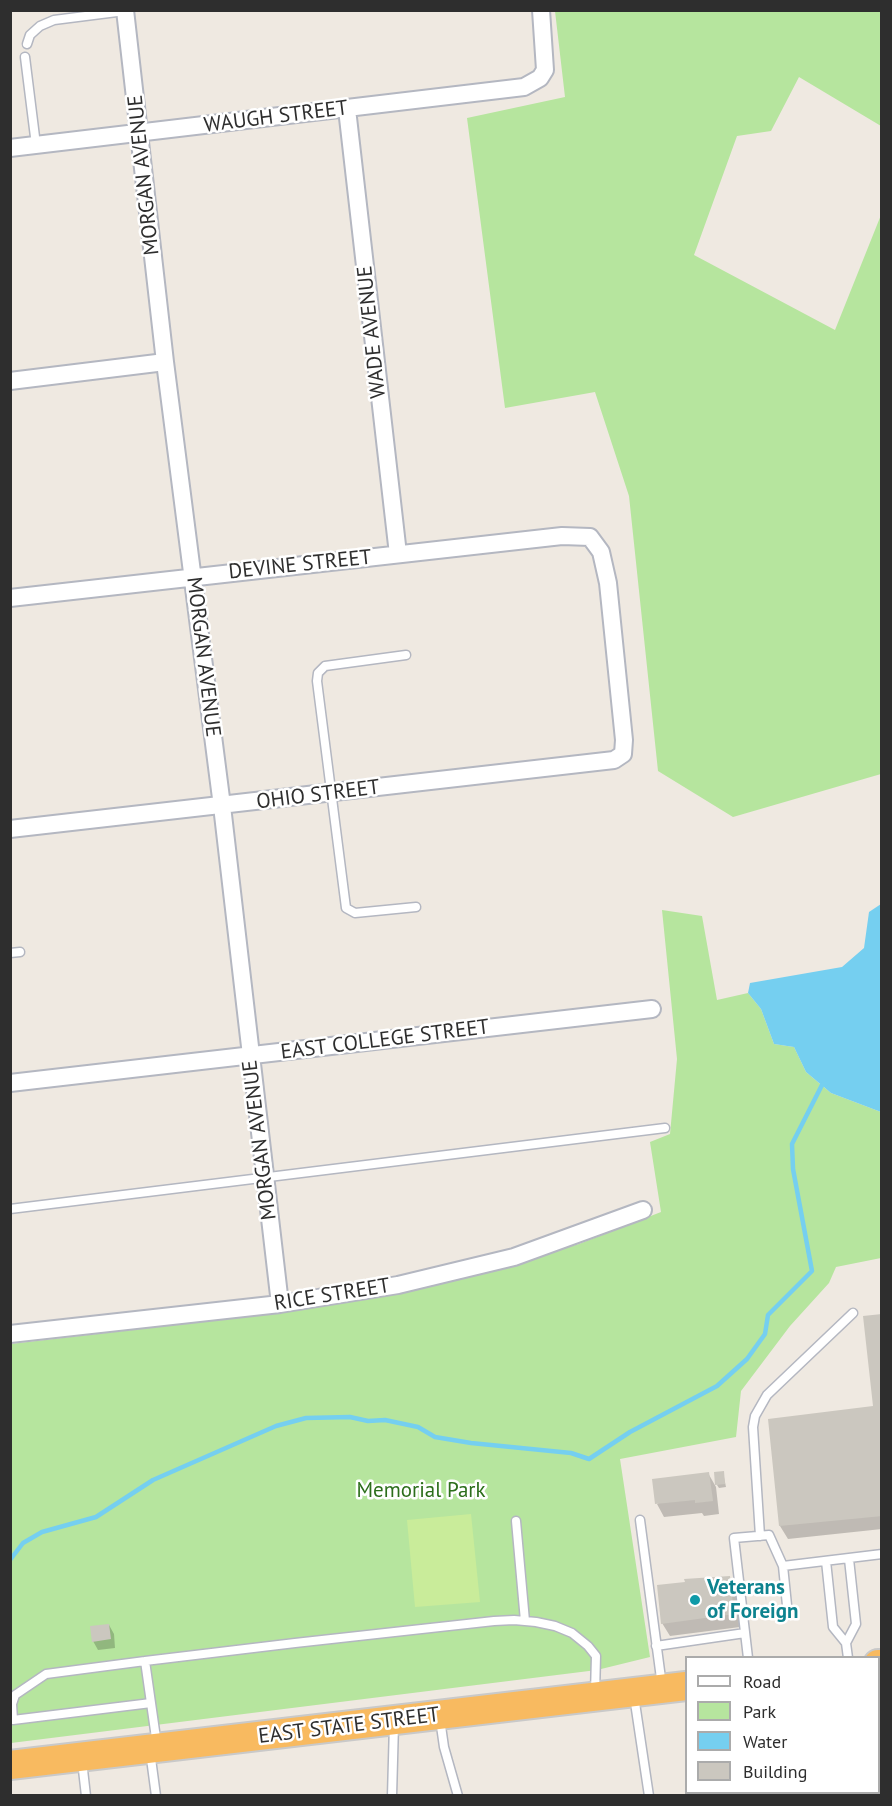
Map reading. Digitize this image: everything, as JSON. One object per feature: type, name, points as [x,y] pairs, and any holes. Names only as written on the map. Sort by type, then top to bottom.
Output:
[{"type":"highway","name":"EAST STATE STREET","points":[[10,1765],[674,1688]]},
{"type":"street","name":"WAUGH STREET","points":[[10,148],[524,87],[540,78],[546,61],[541,10]]},
{"type":"street","name":"MORGAN AVENUE","points":[[125,11],[165,362],[222,806],[279,1304]]},
{"type":"street","name":"WADE AVENUE","points":[[347,109],[398,554]]},
{"type":"street","points":[[10,381],[165,362]]},
{"type":"street","name":"DEVINE STREET","points":[[10,598],[562,536],[590,537],[601,552],[608,583],[623,754]]},
{"type":"street","name":"OHIO STREET","points":[[10,829],[614,760],[623,754]]},
{"type":"street","name":"EAST COLLEGE STREET","points":[[10,1083],[652,1009]]},
{"type":"street","name":"RICE STREET","points":[[10,1334],[279,1304],[398,1285],[467,1270],[562,1241],[643,1210]]},
{"type":"lane","points":[[27,44],[30,35],[40,26],[54,20],[125,11]]},
{"type":"lane","points":[[25,57],[36,145]]},
{"type":"lane","points":[[406,655],[326,666],[318,673],[346,908],[355,913],[416,907]]},
{"type":"lane","points":[[10,1209],[665,1128]]},
{"type":"lane","points":[[760,1536],[753,1426],[755,1416],[767,1395],[853,1313]]},
{"type":"lane","points":[[640,1520],[656,1646],[674,1688]]},
{"type":"lane","points":[[516,1521],[525,1621]]},
{"type":"lane","points":[[748,1656],[734,1538],[769,1535],[783,1566],[788,1615]]},
{"type":"lane","points":[[783,1566],[882,1554]]},
{"type":"lane","points":[[846,1643],[856,1624],[849,1558]]},
{"type":"lane","points":[[825,1561],[833,1627],[846,1643],[848,1656]]},
{"type":"lane","points":[[151,1703],[13,1720],[12,1704],[15,1695],[45,1674],[445,1626],[525,1621],[555,1626],[572,1633],[588,1646],[596,1656],[595,1697]]},
{"type":"lane","points":[[656,1646],[745,1633]]},
{"type":"lane","points":[[145,1661],[151,1703],[156,1796]]},
{"type":"lane","points":[[634,1693],[649,1796]]},
{"type":"lane","points":[[440,1715],[444,1747],[458,1796]]},
{"type":"lane","points":[[392,1796],[394,1720]]},
{"type":"lane","points":[[81,1757],[86,1796]]},
{"type":"green space","points":[[555,11],[881,11],[881,126],[799,77],[771,131],[737,136],[694,255],[835,330],[881,215],[881,774],[733,817],[658,771],[629,496],[595,392],[505,408],[467,118],[565,97]]},
{"type":"green space","name":"Memorial Park","points":[[662,910],[702,916],[717,1000],[748,993],[761,1009],[774,1044],[794,1047],[806,1072],[831,1093],[881,1112],[881,1258],[836,1267],[829,1283],[790,1326],[741,1391],[736,1437],[620,1459],[650,1657],[597,1670],[11,1743],[10,1344],[278,1313],[419,1288],[579,1244],[661,1212],[650,1142],[670,1134],[677,1059]]},
{"type":"green space","points":[[471,1514],[480,1602],[415,1607],[407,1520]]},
{"type":"water","points":[[881,904],[881,1112],[831,1093],[806,1072],[794,1047],[774,1044],[761,1009],[748,993],[750,983],[842,967],[864,948],[869,912]]},
{"type":"water","points":[[756,1794],[834,1795],[756,1796]]},
{"type":"building","points":[[882,1314],[882,1516],[779,1526],[768,1419],[873,1406],[863,1316]]},
{"type":"building","points":[[724,1471],[725,1484],[715,1485],[714,1472]]},
{"type":"building","points":[[709,1472],[713,1501],[695,1503],[695,1500],[655,1504],[652,1479]]},
{"type":"building","name":"Veterans of Foreign","points":[[730,1576],[734,1614],[661,1624],[657,1585],[685,1582],[684,1579]]},
{"type":"building","points":[[109,1624],[111,1639],[92,1642],[90,1626]]},
{"type":"waterway","points":[[10,1560],[23,1543],[42,1532],[96,1517],[153,1480],[276,1426],[306,1418],[350,1417],[368,1421],[385,1420],[418,1427],[435,1437],[571,1453],[589,1459],[630,1432],[717,1386],[747,1359],[765,1334],[768,1315],[812,1271],[793,1169],[792,1144],[822,1085],[827,1083]]},
{"type":"place","name":"Veterans of Foreign","points":[[695,1600]]}]
